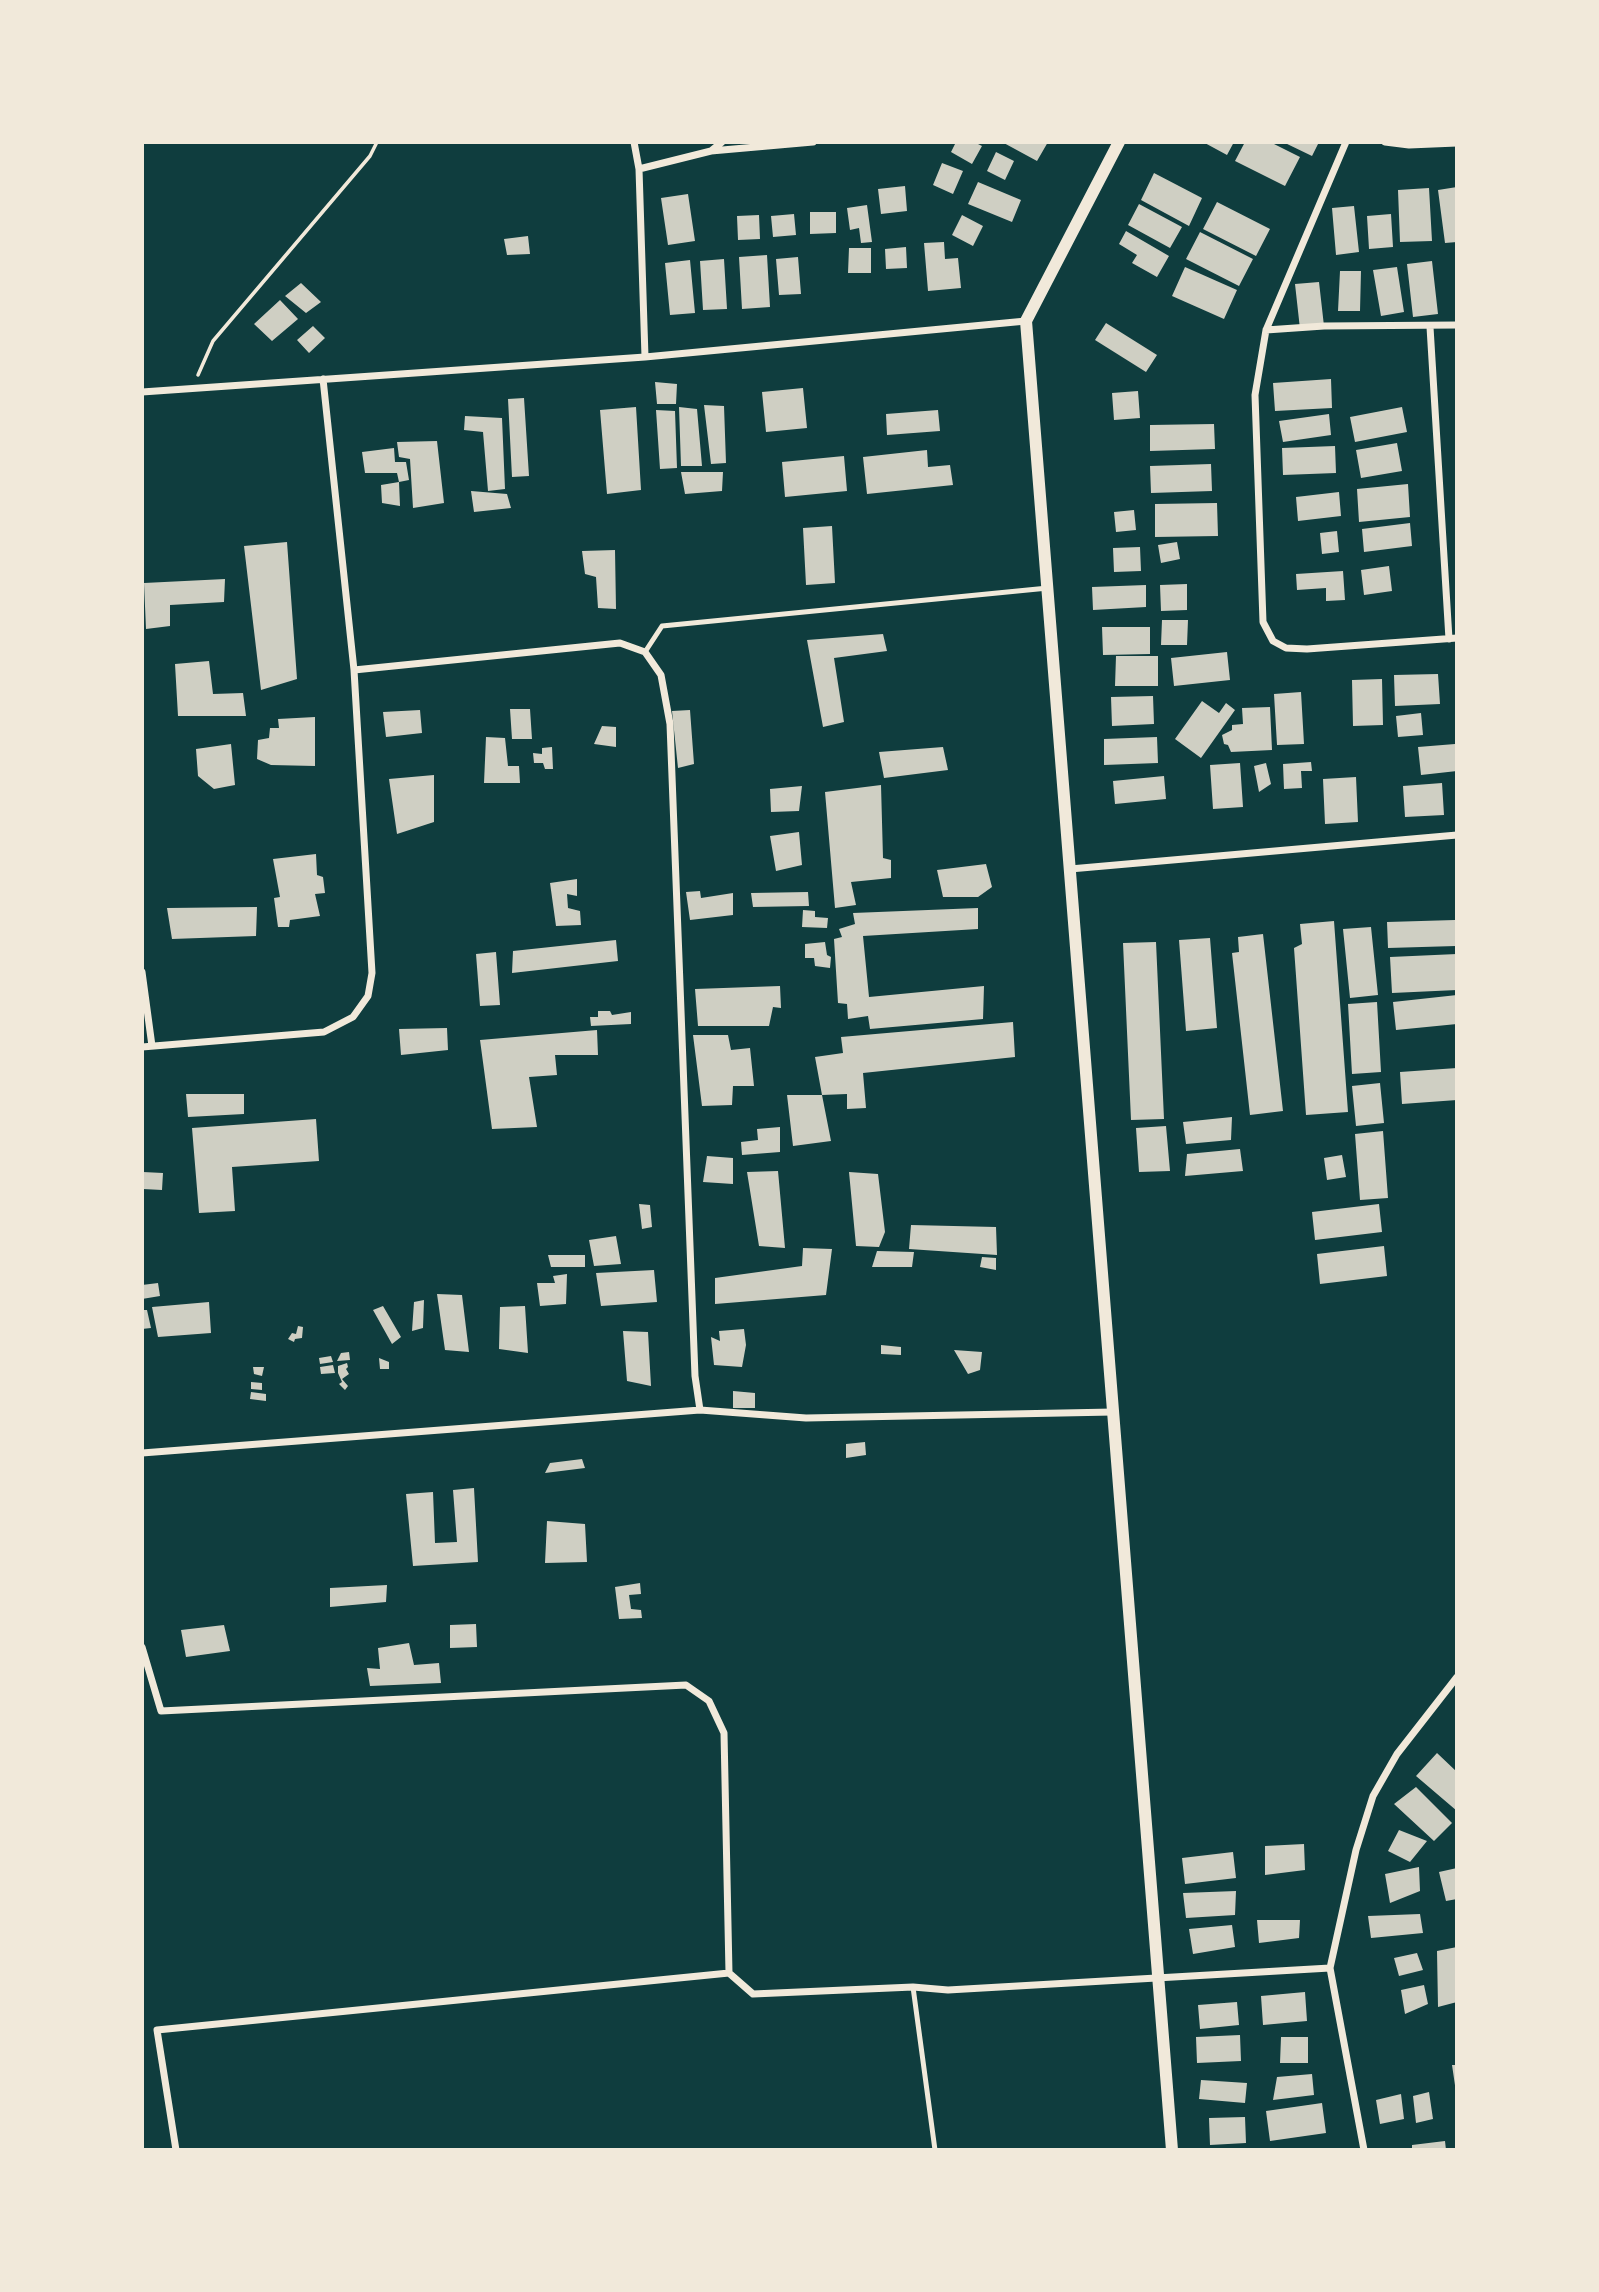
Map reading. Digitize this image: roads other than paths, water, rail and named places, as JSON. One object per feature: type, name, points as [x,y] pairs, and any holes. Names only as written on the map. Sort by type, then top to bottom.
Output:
[{"type":"street","points":[[634,142],[639,169],[645,357]]},
{"type":"street","points":[[711,152],[722,142]]},
{"type":"street","points":[[639,169],[711,152],[813,142]]},
{"type":"street","points":[[1119,142],[1026,321],[1172,2150]]},
{"type":"street","points":[[1346,142],[1266,330],[1255,395],[1264,622],[1273,641],[1286,648],[1307,649],[1453,638],[1430,327]]},
{"type":"street","points":[[1385,142],[1409,145],[1457,144]]},
{"type":"street","points":[[142,392],[645,357],[1026,321]]},
{"type":"street","points":[[1266,330],[1324,326],[1457,325]]},
{"type":"street","points":[[142,1047],[324,1032],[353,1017],[368,996],[372,973],[354,670],[323,379]]},
{"type":"street","points":[[354,670],[620,643],[645,652],[662,675],[670,724],[695,1377],[699,1410]]},
{"type":"street","points":[[1070,869],[1457,835]]},
{"type":"street","points":[[142,972],[152,1046]]},
{"type":"street","points":[[142,1453],[699,1410],[806,1418],[1113,1412]]},
{"type":"street","points":[[142,1647],[161,1711],[686,1685],[709,1702],[724,1733],[729,1973]]},
{"type":"street","points":[[1364,2150],[1331,1968],[1356,1850],[1373,1796],[1397,1754],[1457,1677]]},
{"type":"street","points":[[176,2150],[156,2030],[729,1973],[753,1994],[913,1987],[948,1990],[1331,1968]]},
{"type":"lane","points":[[645,652],[662,626],[1048,588]]},
{"type":"lane","points":[[913,1987],[935,2150]]}]
